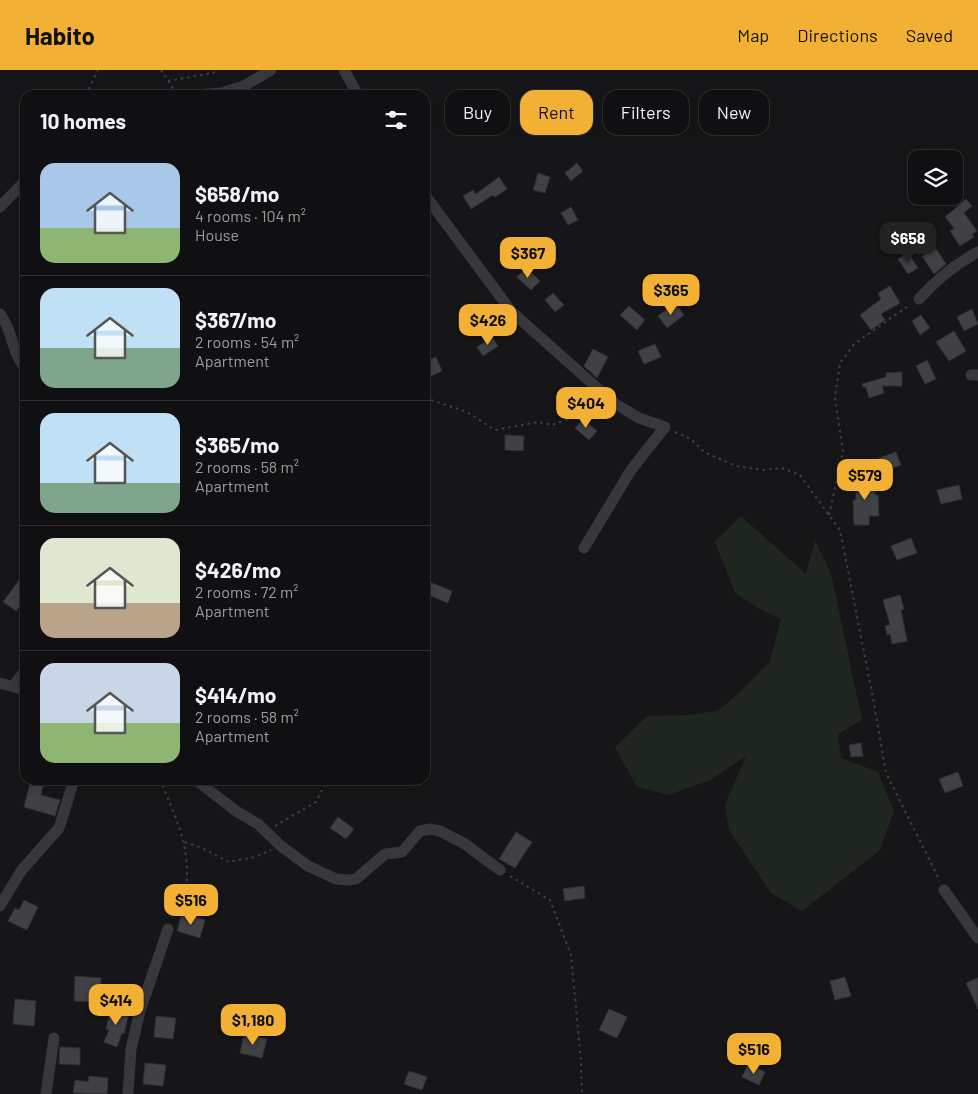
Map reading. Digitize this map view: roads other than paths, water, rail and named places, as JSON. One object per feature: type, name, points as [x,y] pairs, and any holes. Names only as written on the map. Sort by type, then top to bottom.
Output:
[{"type":"street","points":[[232,90],[244,86],[272,70]]},
{"type":"street","points":[[344,70],[355,90]]},
{"type":"street","points":[[0,207],[20,186]]},
{"type":"street","points":[[430,202],[511,311],[587,381],[614,403],[640,418],[665,427],[631,470],[584,548]]},
{"type":"street","points":[[919,299],[948,270],[978,252]]},
{"type":"street","points":[[0,314],[8,323],[20,362]]},
{"type":"street","points":[[13,686],[20,677]]},
{"type":"street","points":[[0,683],[20,688]]},
{"type":"street","points":[[0,906],[21,871],[59,828],[72,785]]},
{"type":"street","points":[[202,785],[266,831],[281,846],[308,866],[336,879],[356,879],[385,854],[402,852],[420,832],[430,829],[440,831],[465,844],[500,870]]},
{"type":"street","points":[[944,890],[978,938]]},
{"type":"street","points":[[128,1094],[131,1049],[140,1011],[168,929]]},
{"type":"street","points":[[46,1094],[54,1038]]}]
